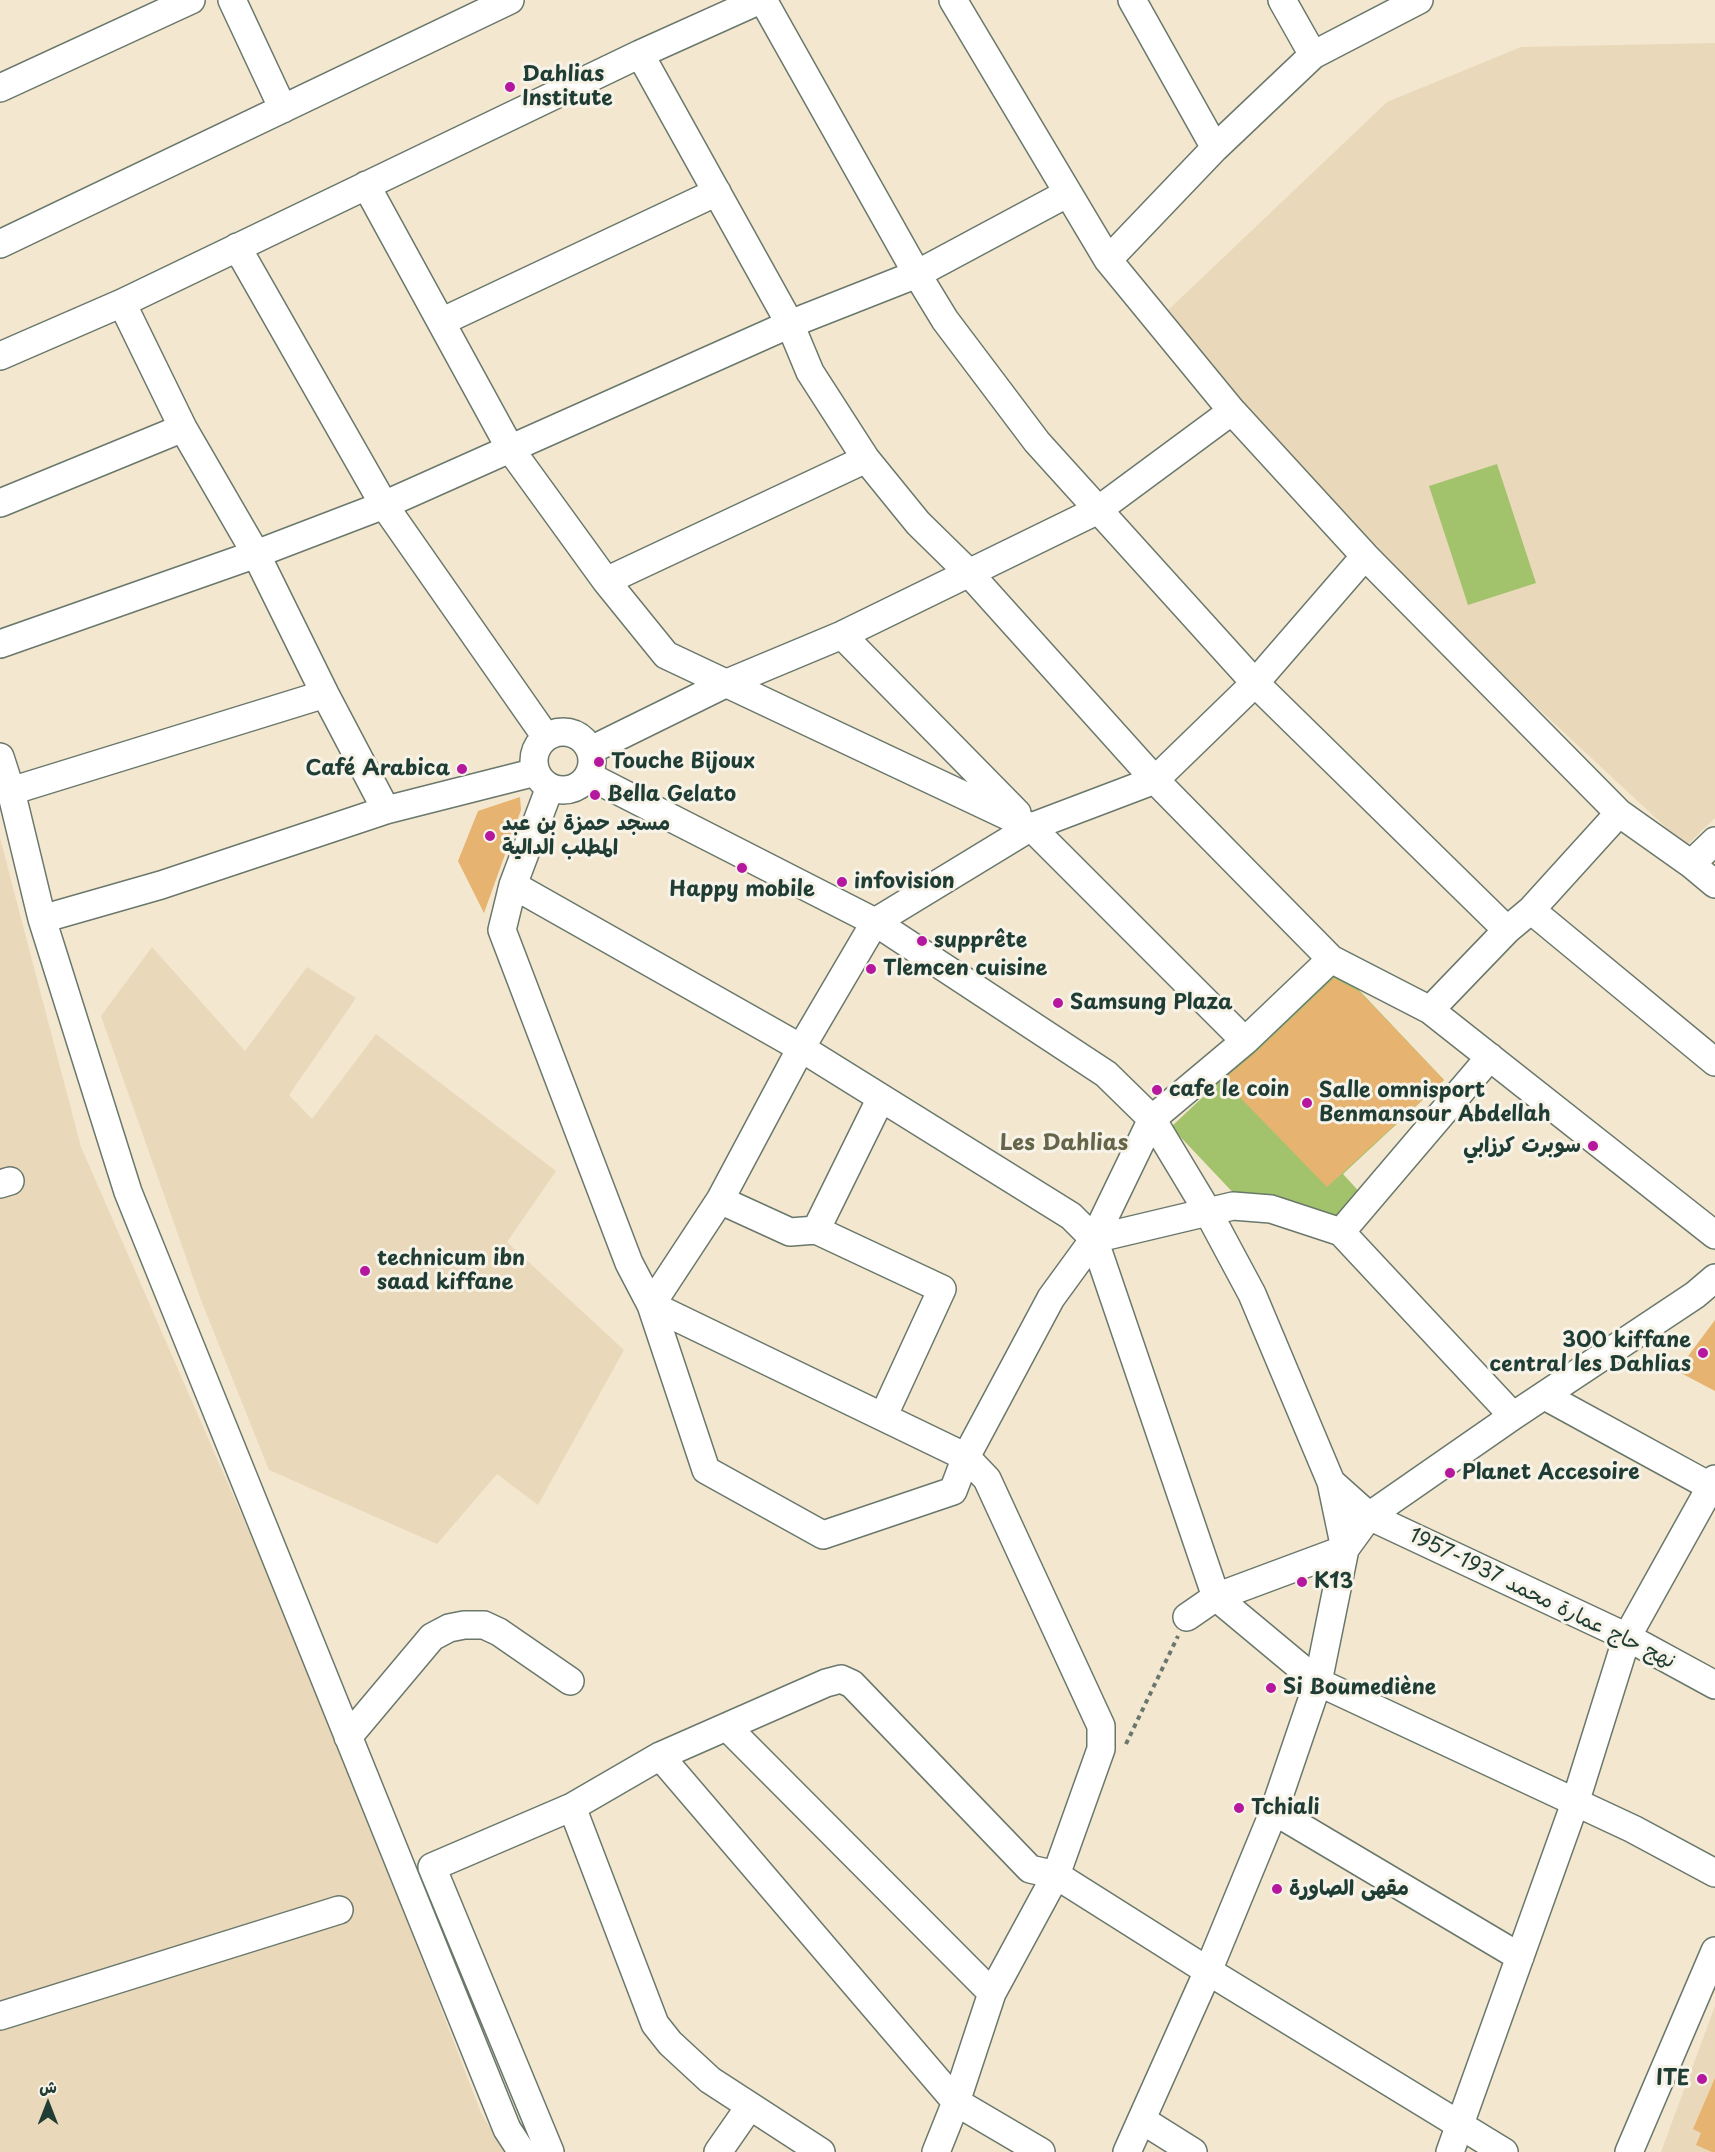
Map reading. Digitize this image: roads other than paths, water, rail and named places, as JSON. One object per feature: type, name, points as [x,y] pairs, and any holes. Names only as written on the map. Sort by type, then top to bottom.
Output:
[{"type":"street","points":[[0,88],[191,0]]},
{"type":"street","points":[[232,0],[283,109]]},
{"type":"street","points":[[0,244],[510,0]]},
{"type":"street","points":[[0,356],[122,303],[640,54],[761,0],[945,320],[1037,442],[1255,683],[1507,930]]},
{"type":"street","points":[[953,0],[1108,260],[1232,411],[1365,556],[1619,813],[1715,884]]},
{"type":"street","points":[[1132,0],[1215,148]]},
{"type":"street","points":[[1282,0],[1313,55]]},
{"type":"street","points":[[1108,260],[1215,148],[1313,55],[1419,0]]},
{"type":"street","points":[[640,54],[790,324],[810,372],[866,459],[918,522],[969,573],[1155,780],[1331,958],[1430,1010],[1715,1235]]},
{"type":"street","points":[[366,184],[511,450],[606,581],[666,655],[1031,827]]},
{"type":"street","points":[[441,322],[717,192]]},
{"type":"street","points":[[0,644],[256,554],[384,505],[790,324],[917,274],[1068,194]]},
{"type":"street","points":[[237,247],[384,505],[546,738]]},
{"type":"street","points":[[122,303],[183,428],[256,554],[325,694],[386,810]]},
{"type":"street","points":[[42,919],[161,885],[386,810],[543,780],[558,790],[576,788],[590,763],[727,683],[842,635],[1098,510],[1232,411]]},
{"type":"street","points":[[0,503],[183,428]]},
{"type":"street","points":[[606,581],[866,459]]},
{"type":"street","points":[[651,1305],[720,1200],[801,1048],[875,922],[1031,827],[1155,780],[1255,683],[1365,556]]},
{"type":"street","points":[[842,635],[1245,1041]]},
{"type":"street","points":[[11,791],[325,694]]},
{"type":"street","points":[[1127,2152],[1208,1971],[1274,1811],[1318,1682],[1345,1549],[1331,1482],[1252,1294],[1208,1212],[1152,1119],[1106,1074],[875,922],[590,763],[579,736],[562,732],[546,738],[539,744],[535,753],[543,780],[502,930],[629,1263],[651,1305],[706,1470],[823,1535],[953,1491],[966,1457],[1050,1298],[1094,1239],[1152,1119],[1245,1041],[1331,958]]},
{"type":"street","points":[[0,757],[11,791],[42,919],[128,1192],[507,2129],[522,2152]]},
{"type":"street","points":[[1430,1010],[1507,930],[1531,910],[1619,813]]},
{"type":"street","points":[[1690,864],[1715,841]]},
{"type":"street","points":[[513,885],[801,1048],[1071,1216],[1094,1239],[1216,1597],[1318,1682],[1633,1829],[1715,1873]]},
{"type":"street","points":[[1531,910],[1715,1062]]},
{"type":"street","points":[[1341,1232],[1490,1057]]},
{"type":"street","points":[[816,1230],[881,1098]]},
{"type":"street","points":[[720,1200],[790,1232],[816,1230],[942,1289],[883,1417]]},
{"type":"street","points":[[1094,1239],[1233,1206],[1271,1209],[1341,1232],[1513,1416]]},
{"type":"street","points":[[1187,1617],[1216,1597],[1345,1549],[1369,1516],[1513,1416],[1708,1293]]},
{"type":"street","points":[[651,1305],[966,1457],[987,1479],[1101,1726],[1101,1749],[1056,1875],[992,1993],[956,2102],[936,2152]]},
{"type":"street","points":[[1450,2152],[1575,1803],[1627,1637],[1714,1485],[1545,1396]]},
{"type":"street","name":"نهج حاج عمارة محمد 1937-1957","points":[[1331,1482],[1369,1516],[1627,1637],[1715,1684]]},
{"type":"street","points":[[348,1737],[432,1637],[449,1628],[484,1625],[500,1632],[570,1681]]},
{"type":"street","points":[[550,2152],[432,1867],[572,1807],[660,1756],[826,1683],[841,1679],[852,1684],[1030,1869],[1056,1875],[1504,2152]]},
{"type":"street","points":[[727,1727],[992,1993]]},
{"type":"street","points":[[660,1756],[956,2102],[1041,2152]]},
{"type":"street","points":[[572,1807],[655,2024],[670,2043],[710,2080],[820,2152]]},
{"type":"street","points":[[1274,1811],[1520,1958]]},
{"type":"street","points":[[0,2016],[339,1910]]},
{"type":"street","points":[[1629,2152],[1715,1951]]},
{"type":"street","points":[[718,2152],[750,2106]]},
{"type":"street","points":[[1142,2120],[1193,2152]]},
{"type":"place","name":"Dahlias Institute","points":[[510,87]]},
{"type":"place","name":"Touche Bijoux","points":[[599,762]]},
{"type":"place","name":"Café Arabica","points":[[462,769]]},
{"type":"place","name":"Bella Gelato","points":[[595,795]]},
{"type":"place","name":"مسجد حمزة بن عبد المطلب الدالية","points":[[490,836]]},
{"type":"place","name":"Happy mobile","points":[[742,868]]},
{"type":"place","name":"infovision","points":[[842,882]]},
{"type":"place","name":"supprête","points":[[922,941]]},
{"type":"place","name":"Tlemcen cuisine","points":[[871,969]]},
{"type":"place","name":"Samsung Plaza","points":[[1058,1003]]},
{"type":"place","name":"cafe le coin","points":[[1157,1090]]},
{"type":"place","name":"Salle omnisport Benmansour Abdellah","points":[[1307,1103]]},
{"type":"place","name":"سوبرت كرزابي","points":[[1593,1146]]},
{"type":"place","name":"technicum ibn saad kiffane","points":[[365,1271]]},
{"type":"place","name":"300 kiffane central les Dahlias","points":[[1703,1353]]},
{"type":"place","name":"Planet Accesoire","points":[[1450,1473]]},
{"type":"place","name":"K13","points":[[1302,1582]]},
{"type":"place","name":"Si Boumediène","points":[[1271,1688]]},
{"type":"place","name":"Tchiali","points":[[1239,1808]]},
{"type":"place","name":"مقهى الصاورة","points":[[1277,1889]]},
{"type":"place","name":"ITE","points":[[1702,2079]]},
{"type":"district","name":"Les Dahlias","points":[[1064,1144]]}]
